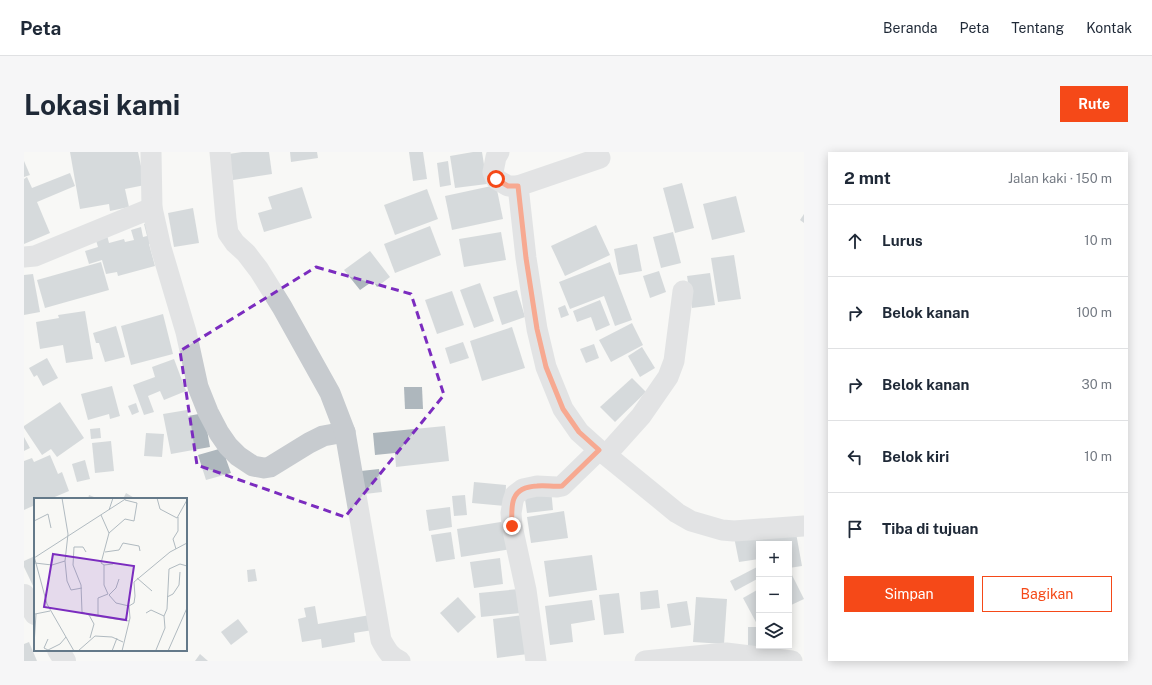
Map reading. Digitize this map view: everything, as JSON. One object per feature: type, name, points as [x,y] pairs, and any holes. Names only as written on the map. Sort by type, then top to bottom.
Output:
[{"type":"street","points":[[151,152],[152,208],[161,248],[186,332],[198,387],[219,434],[238,456],[254,466],[264,468],[270,467],[309,443],[324,436],[345,432]]},
{"type":"street","points":[[220,152],[228,233],[259,270],[282,307],[330,393],[345,432],[381,640],[387,652],[394,659],[400,661]]},
{"type":"street","points":[[498,152],[493,172],[496,179],[508,186],[518,186],[600,158]]},
{"type":"street","points":[[518,186],[526,258],[537,329],[546,367],[563,409],[579,432],[677,513],[691,521],[722,530],[734,531],[804,526]]},
{"type":"street","points":[[24,257],[35,256],[152,208]]},
{"type":"street","points":[[536,661],[526,590],[512,526],[512,501],[515,495],[523,489],[537,486],[562,486],[603,453],[641,416],[668,377],[674,361],[683,291]]},
{"type":"street","points":[[24,595],[34,612]]},
{"type":"street","points":[[59,651],[65,661]]},
{"type":"street","points":[[645,661],[726,653],[792,661]]},
{"type":"highlighted area","points":[[316,267],[411,294],[444,395],[345,517],[197,465],[180,351]]},
{"type":"building","points":[[70,152],[138,152],[145,185],[125,189],[129,207],[110,211],[109,204],[80,209]]},
{"type":"building","points":[[242,152],[269,152],[272,174],[233,180],[229,154]]},
{"type":"building","points":[[290,152],[317,152],[318,158],[291,162]]},
{"type":"building","points":[[409,152],[423,152],[427,179],[413,181]]},
{"type":"building","points":[[482,152],[487,184],[455,188],[450,156]]},
{"type":"building","points":[[24,161],[30,175],[24,177]]},
{"type":"building","points":[[448,161],[451,185],[440,187],[437,163]]},
{"type":"building","points":[[70,173],[75,186],[37,202],[50,233],[24,244],[24,179],[27,177],[32,188]]},
{"type":"building","points":[[682,183],[694,228],[675,233],[663,188]]},
{"type":"building","points":[[496,185],[503,219],[452,230],[445,196]]},
{"type":"building","points":[[302,187],[312,218],[264,232],[258,213],[272,209],[268,197]]},
{"type":"building","points":[[427,189],[438,219],[395,235],[384,205]]},
{"type":"building","points":[[736,196],[745,232],[712,240],[703,204]]},
{"type":"building","points":[[193,208],[199,243],[174,247],[168,213]]},
{"type":"building","points":[[804,214],[804,223],[800,220]]},
{"type":"building","points":[[152,222],[157,242],[149,244],[155,266],[118,276],[117,272],[106,274],[102,260],[89,264],[85,251],[98,247],[94,234],[106,231],[109,243],[124,239],[125,242],[134,240],[131,230],[141,227],[143,237],[147,236],[144,224]]},
{"type":"building","points":[[596,225],[610,255],[565,276],[551,246]]},
{"type":"building","points":[[430,226],[441,255],[395,273],[384,244]]},
{"type":"building","points":[[501,232],[506,260],[464,267],[459,239]]},
{"type":"building","points":[[673,232],[681,263],[661,268],[653,237]]},
{"type":"building","points":[[637,244],[642,271],[619,275],[614,249]]},
{"type":"building","points":[[370,251],[390,277],[377,287],[373,281],[360,290],[344,270]]},
{"type":"building","points":[[734,255],[741,299],[718,302],[711,258]]},
{"type":"building","points":[[101,262],[109,290],[45,308],[37,280]]},
{"type":"building","points":[[610,262],[632,320],[615,326],[604,296],[570,309],[559,282]]},
{"type":"building","points":[[659,271],[666,292],[650,298],[643,276]]},
{"type":"building","points":[[710,273],[715,305],[692,308],[687,276]]},
{"type":"building","points":[[33,274],[40,312],[24,315],[24,275]]},
{"type":"building","points":[[480,283],[494,321],[474,328],[460,290]]},
{"type":"building","points":[[517,290],[525,317],[502,325],[493,297]]},
{"type":"building","points":[[452,291],[464,325],[437,334],[425,300]]},
{"type":"building","points":[[600,300],[610,325],[596,331],[591,317],[577,322],[573,311]]},
{"type":"building","points":[[565,305],[569,315],[561,318],[558,308]]},
{"type":"building","points":[[85,311],[93,359],[66,363],[63,345],[40,349],[36,322],[59,318],[58,315]]},
{"type":"building","points":[[163,314],[173,354],[131,365],[121,326]]},
{"type":"building","points":[[632,323],[643,345],[611,362],[599,340]]},
{"type":"building","points":[[116,326],[125,357],[105,362],[99,343],[96,343],[93,333]]},
{"type":"building","points":[[512,327],[525,368],[482,381],[470,341]]},
{"type":"building","points":[[463,342],[469,358],[450,364],[445,348]]},
{"type":"building","points":[[594,344],[599,358],[586,363],[580,349]]},
{"type":"building","points":[[642,347],[655,368],[640,377],[628,356]]},
{"type":"building","points":[[47,358],[58,378],[43,386],[37,375],[34,377],[29,368]]},
{"type":"building","points":[[174,359],[186,391],[164,400],[160,391],[148,396],[154,412],[144,415],[133,385],[155,377],[152,367]]},
{"type":"building","points":[[632,378],[646,392],[615,422],[600,407]]},
{"type":"building","points":[[112,386],[120,416],[110,419],[109,414],[88,420],[81,394]]},
{"type":"building","points":[[404,387],[422,387],[423,409],[405,409]]},
{"type":"building","points":[[60,402],[84,438],[57,457],[51,449],[42,455],[24,426]]},
{"type":"building","points":[[136,403],[139,412],[132,415],[128,406]]},
{"type":"building","points":[[187,410],[188,416],[204,413],[210,447],[171,454],[163,414]]},
{"type":"building","points":[[445,426],[449,461],[396,467],[395,453],[375,455],[373,433]]},
{"type":"building","points":[[100,428],[101,438],[91,439],[90,429]]},
{"type":"building","points":[[146,433],[164,434],[162,457],[144,456]]},
{"type":"building","points":[[24,437],[30,448],[24,451]]},
{"type":"building","points":[[111,441],[114,471],[95,473],[92,443]]},
{"type":"building","points":[[226,447],[226,459],[231,473],[206,480],[198,455]]},
{"type":"building","points":[[50,455],[58,474],[62,472],[69,491],[52,498],[34,498],[34,505],[24,510],[24,461],[32,458],[34,462]]},
{"type":"building","points":[[85,460],[90,479],[77,482],[72,464]]},
{"type":"building","points":[[379,469],[382,492],[365,494],[361,471]]},
{"type":"building","points":[[474,482],[506,485],[505,506],[472,503]]},
{"type":"building","points":[[551,489],[553,510],[527,513],[524,492]]},
{"type":"building","points":[[126,493],[134,498],[124,498]]},
{"type":"building","points":[[89,495],[96,498],[88,498]]},
{"type":"building","points":[[465,495],[467,515],[454,516],[452,496]]},
{"type":"building","points":[[450,507],[452,527],[429,531],[426,510]]},
{"type":"building","points":[[564,511],[568,538],[531,543],[527,517]]},
{"type":"building","points":[[507,521],[512,549],[461,557],[457,529]]},
{"type":"building","points":[[451,532],[455,559],[436,562],[431,535]]},
{"type":"building","points":[[796,533],[802,566],[792,568],[792,541],[756,541],[756,559],[739,562],[734,537]]},
{"type":"building","points":[[592,555],[597,590],[549,597],[544,561]]},
{"type":"building","points":[[34,556],[34,588],[24,567],[24,561]]},
{"type":"building","points":[[500,558],[503,584],[474,588],[470,562]]},
{"type":"building","points":[[756,568],[756,580],[735,591],[730,581]]},
{"type":"building","points":[[255,569],[257,581],[248,582],[247,570]]},
{"type":"building","points":[[792,575],[804,599],[792,605]]},
{"type":"building","points":[[519,589],[521,613],[481,617],[479,593]]},
{"type":"building","points":[[658,590],[660,608],[641,610],[640,592]]},
{"type":"building","points":[[756,591],[756,622],[743,598]]},
{"type":"building","points":[[619,593],[624,633],[604,635],[599,595]]},
{"type":"building","points":[[458,597],[476,617],[458,633],[440,613]]},
{"type":"building","points":[[696,597],[727,599],[724,644],[693,642]]},
{"type":"building","points":[[592,600],[595,620],[571,624],[573,642],[550,645],[545,606]]},
{"type":"building","points":[[687,601],[691,625],[671,628],[667,604]]},
{"type":"building","points":[[315,606],[318,624],[370,615],[373,630],[354,633],[355,642],[322,648],[321,639],[302,642],[298,619],[306,617],[304,608]]},
{"type":"building","points":[[523,615],[528,654],[497,658],[493,619]]},
{"type":"building","points":[[238,619],[248,632],[231,645],[221,632]]},
{"type":"building","points":[[748,627],[756,627],[756,649],[781,649],[781,652],[748,651]]},
{"type":"building","points":[[29,642],[37,661],[24,661],[24,644]]},
{"type":"building","points":[[200,654],[208,661],[195,661]]},
{"type":"route","points":[[496,179],[508,186],[518,186],[526,258],[537,329],[546,367],[563,409],[579,432],[599,450],[562,486],[529,487],[523,489],[515,495],[512,501],[512,526]]}]
